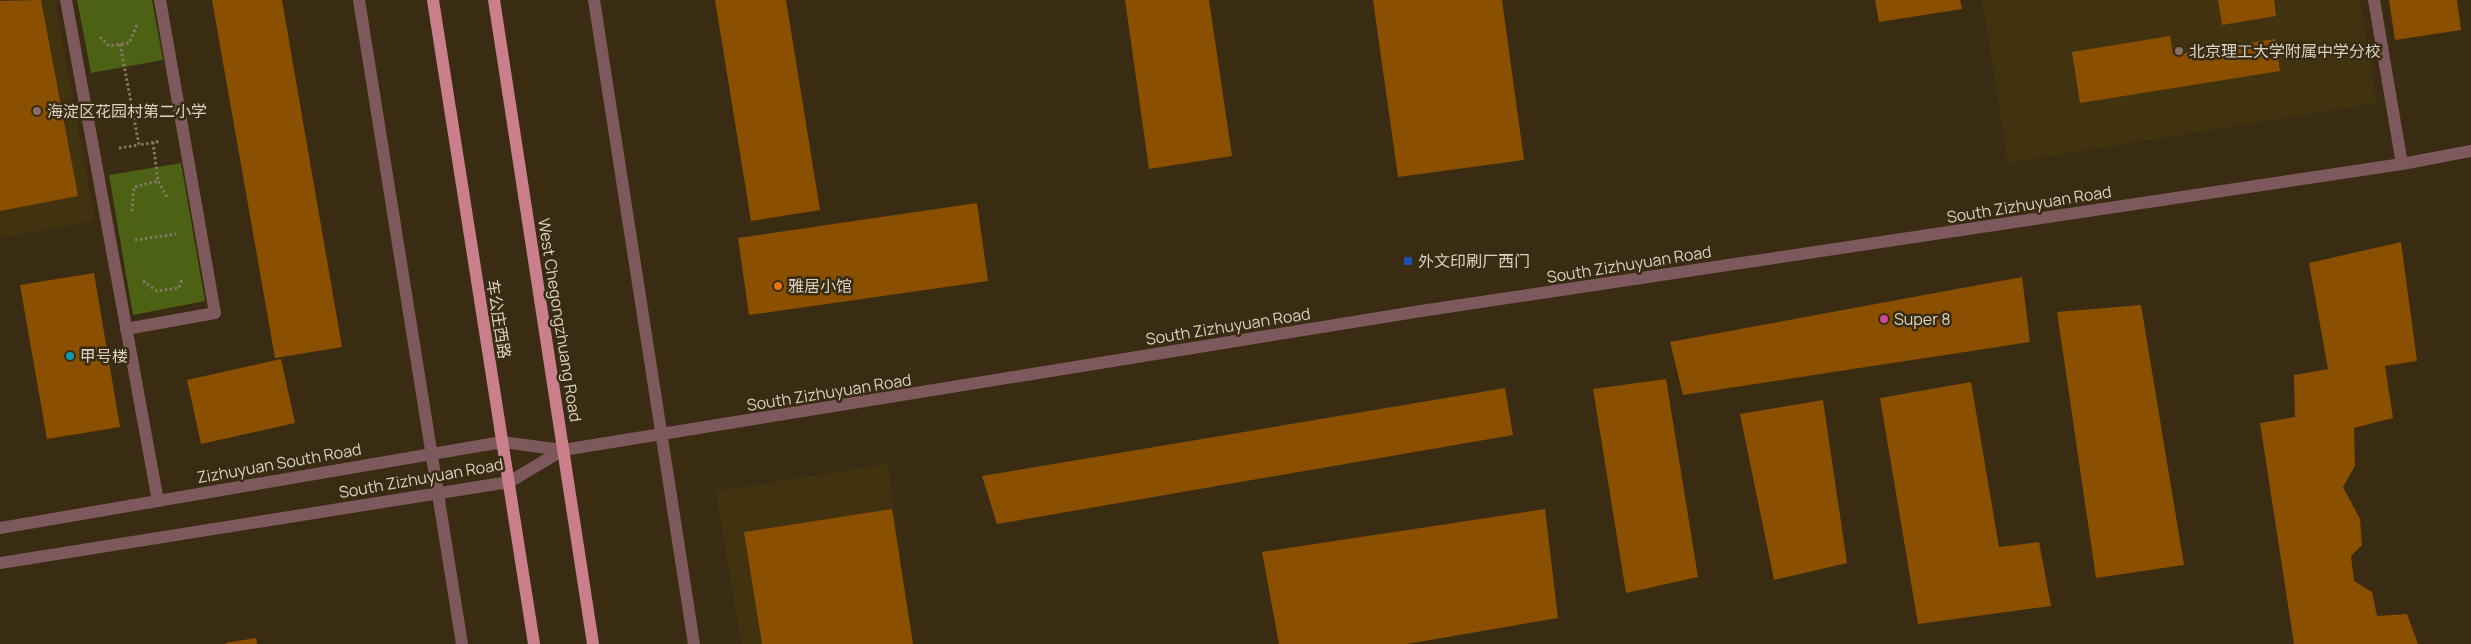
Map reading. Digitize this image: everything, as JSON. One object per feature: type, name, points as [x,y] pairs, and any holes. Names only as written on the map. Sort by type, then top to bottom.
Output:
[{"type":"main road","name":"车公庄西路","points":[[433,0],[534,644]]},
{"type":"main road","name":"West Chegongzhuang Road","points":[[494,0],[593,644]]},
{"type":"street","points":[[66,0],[158,501]]},
{"type":"street","points":[[126,329],[215,313],[160,0]]},
{"type":"street","points":[[359,0],[462,644]]},
{"type":"street","points":[[594,0],[694,644]]},
{"type":"street","points":[[2374,0],[2402,164]]},
{"type":"street","name":"South Zizhuyuan Road","points":[[0,563],[508,482],[563,450],[1421,311],[2402,164],[2471,151]]},
{"type":"street","name":"Zizhuyuan South Road","points":[[0,528],[502,442],[563,450]]},
{"type":"path","points":[[95,33],[109,46],[129,43],[139,21]]},
{"type":"path","points":[[120,44],[138,145],[184,138]]},
{"type":"path","points":[[153,142],[158,181],[168,198]]},
{"type":"path","points":[[132,214],[134,187],[158,181]]},
{"type":"path","points":[[131,232],[131,241],[177,233]]},
{"type":"path","points":[[137,276],[157,291],[179,288],[185,274]]},
{"type":"shaded area","name":"海淀区花园村第二小学","points":[[0,0],[55,0],[95,221],[0,238]]},
{"type":"shaded area","name":"北京理工大学附属中学分校","points":[[1982,0],[2360,0],[2377,103],[2008,163]]},
{"type":"shaded area","points":[[888,464],[911,644],[741,644],[716,491]]},
{"type":"green space","points":[[77,0],[152,0],[163,60],[91,73]]},
{"type":"green space","points":[[181,163],[205,301],[133,315],[109,175]]},
{"type":"building","name":"海淀区花园村第二小学","points":[[41,0],[78,196],[0,211],[0,1]]},
{"type":"building","points":[[212,0],[282,0],[342,347],[275,358]]},
{"type":"building","points":[[715,0],[786,0],[820,210],[751,221]]},
{"type":"building","points":[[1125,0],[1209,0],[1232,156],[1149,169]]},
{"type":"building","points":[[1373,0],[1502,0],[1524,160],[1398,177]]},
{"type":"building","points":[[1875,0],[1960,0],[1962,9],[1879,22]]},
{"type":"building","points":[[2218,0],[2274,0],[2276,16],[2222,25]]},
{"type":"building","points":[[2389,0],[2457,0],[2461,30],[2395,40]]},
{"type":"building","points":[[2170,36],[2173,55],[2275,39],[2280,71],[2080,103],[2072,52]]},
{"type":"building","points":[[977,203],[988,281],[749,315],[738,238]]},
{"type":"building","points":[[2401,242],[2417,361],[2385,366],[2393,418],[2354,428],[2355,466],[2343,487],[2360,519],[2362,545],[2351,556],[2354,581],[2372,592],[2377,616],[2407,614],[2418,644],[2294,644],[2260,423],[2295,417],[2294,375],[2328,369],[2309,263]]},
{"type":"building","name":"甲号楼","points":[[94,273],[120,427],[47,439],[20,285]]},
{"type":"building","points":[[2022,277],[2030,342],[1683,395],[1670,342]]},
{"type":"building","points":[[2141,305],[2184,565],[2096,578],[2057,312]]},
{"type":"building","points":[[281,359],[295,423],[201,444],[187,380]]},
{"type":"building","points":[[1666,379],[1698,577],[1626,593],[1593,389]]},
{"type":"building","points":[[1971,382],[1999,547],[2039,542],[2051,606],[1918,624],[1880,398]]},
{"type":"building","points":[[1505,388],[1513,435],[997,524],[982,476]]},
{"type":"building","points":[[1823,400],[1847,563],[1774,580],[1740,414]]},
{"type":"building","points":[[892,509],[913,644],[762,644],[744,532]]},
{"type":"building","points":[[1545,509],[1558,618],[1407,644],[1279,644],[1262,552]]},
{"type":"building","points":[[256,638],[257,644],[225,643]]},
{"type":"place","name":"北京理工大学附属中学分校","points":[[2179,51]]},
{"type":"place","name":"海淀区花园村第二小学","points":[[37,111]]},
{"type":"place","name":"外文印刷厂西门","points":[[1408,261]]},
{"type":"place","name":"雅居小馆","points":[[778,286]]},
{"type":"place","name":"Super 8","points":[[1884,319]]},
{"type":"place","name":"甲号楼","points":[[70,356]]}]
